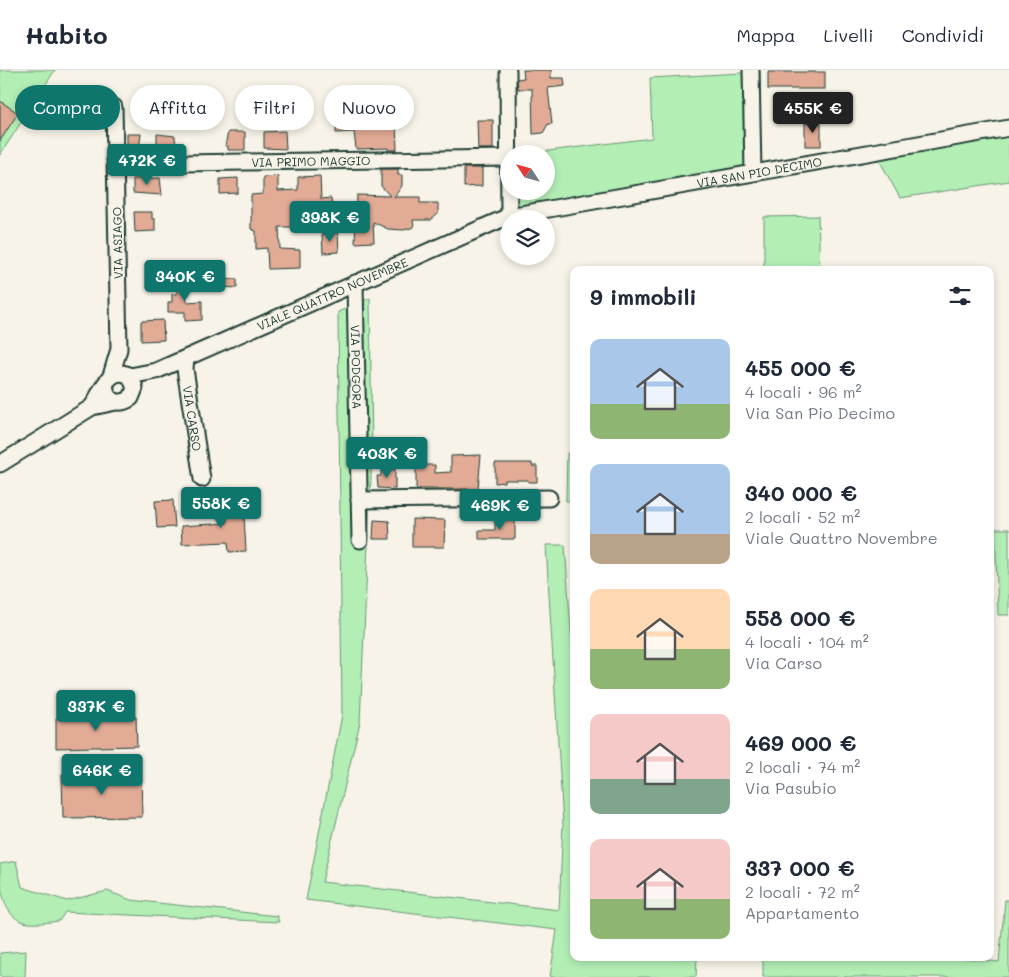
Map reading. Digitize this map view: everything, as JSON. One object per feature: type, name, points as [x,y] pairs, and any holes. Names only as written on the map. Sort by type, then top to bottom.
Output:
[{"type":"street","points":[[508,70],[508,145]]},
{"type":"street","points":[[750,70],[752,172]]},
{"type":"street","name":"VIA SAN PIO DECIMO","points":[[542,210],[1009,128]]},
{"type":"street","name":"VIA ASIAGO","points":[[115,130],[118,349],[121,379]]},
{"type":"street","name":"VIA PRIMO MAGGIO","points":[[116,164],[500,158]]},
{"type":"street","name":"VIALE QUATTRO NOVEMBRE","points":[[121,379],[156,371],[500,220]]},
{"type":"street","name":"VIA PODGORA","points":[[355,283],[360,540]]},
{"type":"street","name":"VIA CARSO","points":[[186,358],[185,369],[202,479]]},
{"type":"street","points":[[116,402],[107,395],[121,379]]},
{"type":"street","points":[[92,407],[122,402],[131,398],[121,379]]},
{"type":"street","points":[[0,464],[92,407],[121,379]]},
{"type":"street","points":[[359,500],[549,498]]},
{"type":"green space","points":[[0,70],[55,70],[45,85],[15,85],[16,130],[0,155]]},
{"type":"green space","points":[[760,72],[760,165],[517,207],[517,200],[555,200],[555,150],[652,138],[650,78]]},
{"type":"green space","points":[[1009,132],[1009,181],[900,198],[877,156]]},
{"type":"green space","points":[[818,216],[820,266],[764,266],[764,217]]},
{"type":"green space","points":[[370,298],[372,454],[360,722],[322,882],[559,910],[563,824],[546,545],[565,545],[570,617],[570,961],[697,961],[696,977],[550,977],[557,930],[306,900],[342,715],[338,312]]},
{"type":"green space","points":[[567,453],[570,453],[570,501],[566,501]]},
{"type":"green space","points":[[995,529],[1009,529],[1009,615],[998,615]]},
{"type":"green space","points":[[16,861],[22,887],[67,901],[107,891],[131,900],[277,916],[279,922],[65,912],[59,921],[28,923],[16,919],[6,906],[3,898],[0,864]]},
{"type":"green space","points":[[1005,900],[1009,900],[1009,977],[763,977],[763,961],[999,962]]},
{"type":"green space","points":[[26,951],[25,977],[0,977],[0,953]]},
{"type":"building","points":[[523,70],[551,70],[551,78],[564,78],[565,86],[548,88],[552,124],[548,124],[543,133],[533,134],[532,89],[518,89],[517,79],[524,78]]},
{"type":"building","points":[[768,72],[825,72],[825,89],[768,89]]},
{"type":"building","points":[[0,101],[15,111],[15,118],[0,141]]},
{"type":"building","points":[[477,120],[493,120],[493,149],[478,149]]},
{"type":"building","points":[[805,123],[821,123],[821,146],[805,146]]},
{"type":"building","points":[[336,130],[396,130],[397,150],[388,150],[388,148],[356,149],[354,132],[336,133]]},
{"type":"building","points":[[285,131],[286,149],[264,148],[264,132]]},
{"type":"building","points":[[228,132],[245,132],[245,150],[228,150],[228,146],[225,146]]},
{"type":"building","points":[[127,134],[141,134],[139,150],[127,151]]},
{"type":"building","points":[[157,134],[175,136],[176,150],[160,151],[160,146],[157,146]]},
{"type":"building","points":[[464,168],[482,168],[482,186],[464,187]]},
{"type":"building","points":[[381,169],[398,169],[398,175],[402,175],[402,186],[394,197],[420,197],[420,203],[438,203],[438,214],[431,220],[413,220],[414,227],[404,230],[388,229],[373,222],[374,242],[355,243],[357,195],[390,196],[381,186]]},
{"type":"building","points":[[278,176],[278,191],[298,190],[298,177],[320,176],[321,199],[331,198],[332,207],[304,209],[305,227],[279,227],[280,249],[300,250],[300,268],[268,269],[267,248],[256,249],[256,231],[251,229],[251,195],[263,194],[263,177]]},
{"type":"building","points":[[160,178],[162,195],[133,193],[133,179]]},
{"type":"building","points":[[238,178],[238,193],[220,194],[220,179]]},
{"type":"building","points":[[134,212],[152,212],[152,219],[155,219],[155,231],[135,232]]},
{"type":"building","points":[[338,233],[339,252],[323,253],[322,234]]},
{"type":"building","points":[[184,273],[187,302],[202,301],[202,320],[185,321],[185,312],[168,312],[168,302],[172,302],[172,294],[177,294],[176,274]]},
{"type":"building","points":[[237,279],[237,288],[211,286],[211,280]]},
{"type":"building","points":[[163,320],[164,340],[141,341],[141,321]]},
{"type":"building","points":[[481,455],[478,489],[416,489],[416,467],[404,467],[403,456],[420,456],[420,465],[435,465],[435,473],[451,472],[451,456]]},
{"type":"building","points":[[495,463],[532,463],[532,466],[537,466],[537,482],[505,480],[505,482],[495,483]]},
{"type":"building","points":[[395,469],[395,489],[378,488],[377,476],[381,476],[381,470]]},
{"type":"building","points":[[243,498],[246,551],[229,552],[228,542],[182,544],[181,526],[227,523],[225,499]]},
{"type":"building","points":[[173,500],[175,527],[157,528],[155,501]]},
{"type":"building","points":[[412,519],[445,520],[444,547],[412,547]]},
{"type":"building","points":[[374,520],[389,521],[390,539],[373,539]]},
{"type":"building","points":[[495,520],[515,520],[515,539],[479,539],[479,530],[495,530]]},
{"type":"building","points":[[136,717],[137,746],[56,748],[56,718]]},
{"type":"building","points":[[141,773],[142,817],[63,818],[62,774]]}]
